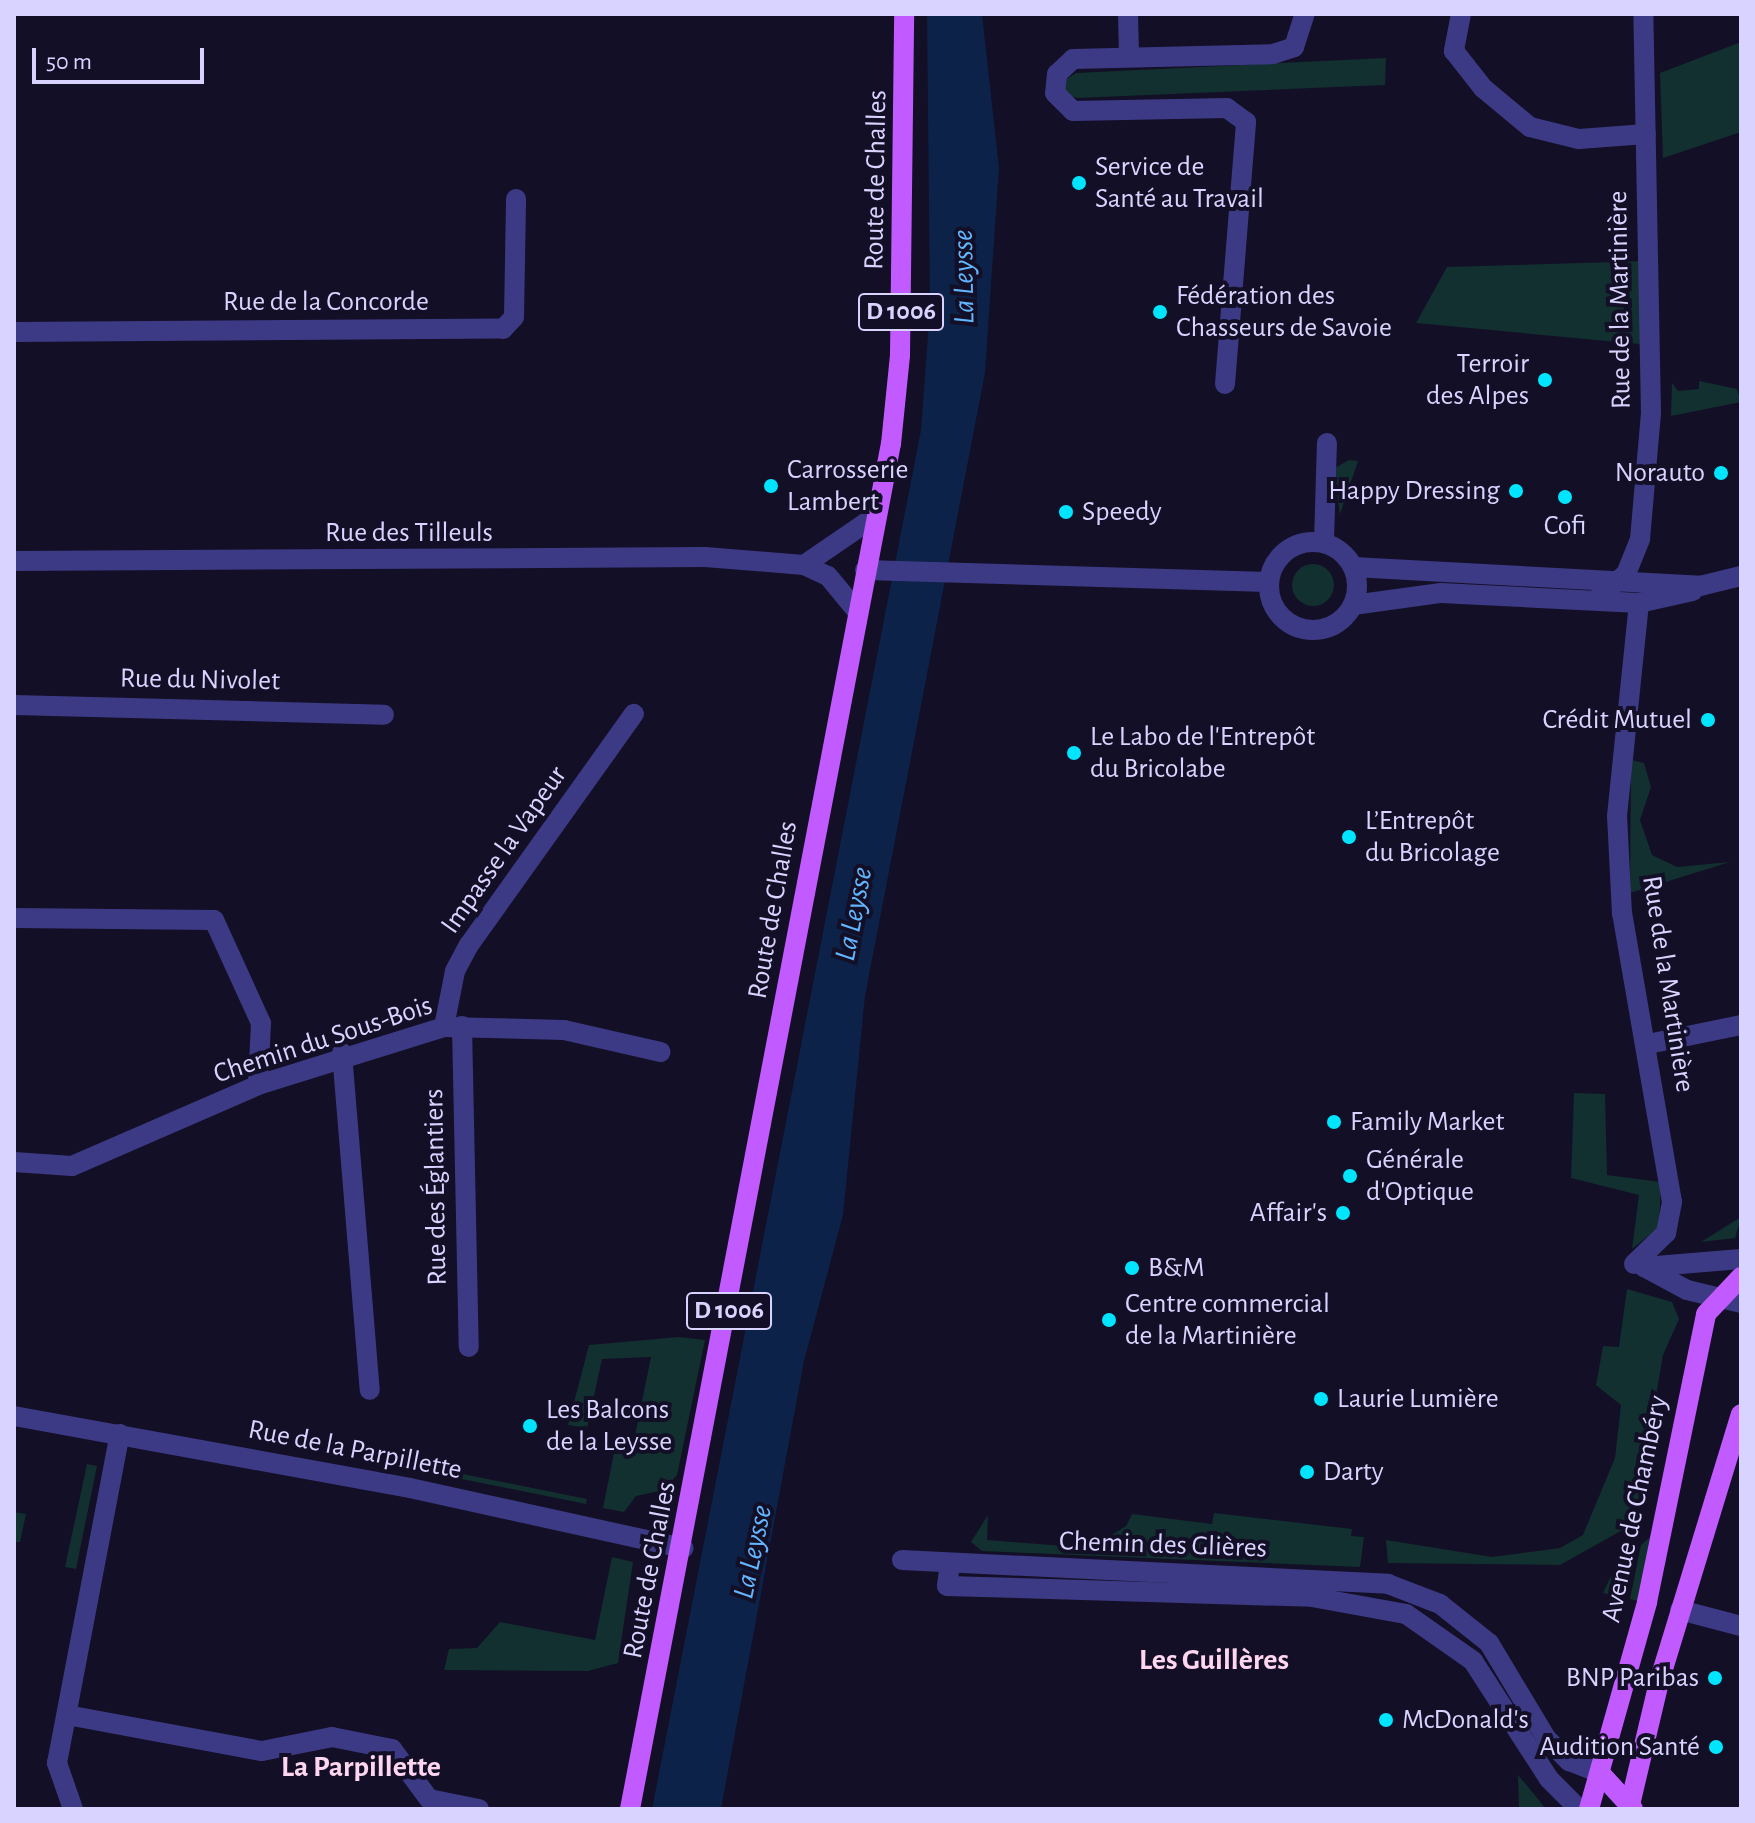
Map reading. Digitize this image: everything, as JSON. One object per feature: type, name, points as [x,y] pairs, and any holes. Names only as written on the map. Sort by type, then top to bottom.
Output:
[{"type":"main road","name":"Route de Challes","points":[[630,1809],[683,1548],[856,610],[877,515],[900,355],[904,14]]},
{"type":"main road","name":"Avenue de Chambéry","points":[[1589,1809],[1607,1780],[1704,1323],[1738,1268]]},
{"type":"main road","points":[[1631,1808],[1680,1610],[1741,1414]]},
{"type":"main road","points":[[1607,1780],[1631,1808]]},
{"type":"street","points":[[1128,14],[1129,56]]},
{"type":"street","points":[[1225,384],[1246,122],[1227,108],[1073,111],[1055,93],[1057,74],[1073,59],[1273,54],[1294,47],[1305,14]]},
{"type":"street","points":[[1461,14],[1454,51],[1483,88],[1530,127],[1579,139],[1646,134]]},
{"type":"street","name":"Rue de la Martinière","points":[[1621,580],[1640,539],[1651,413],[1643,14]]},
{"type":"street","name":"Rue de la Concorde","points":[[14,332],[503,329],[514,317],[516,199]]},
{"type":"street","points":[[1324,542],[1327,443]]},
{"type":"street","points":[[1323,501],[1294,545],[1276,560],[1268,582],[1274,607],[1305,630],[1333,626],[1353,605],[1441,593],[1598,598],[1639,603],[1741,576]]},
{"type":"street","points":[[804,565],[877,515]]},
{"type":"street","points":[[1294,545],[1324,542],[1353,567],[1700,586]]},
{"type":"street","name":"Rue des Tilleuls","points":[[14,561],[705,557],[804,565],[828,576],[856,610]]},
{"type":"street","points":[[1353,567],[1353,605]]},
{"type":"street","points":[[865,570],[994,571],[1268,582]]},
{"type":"street","points":[[1598,598],[1621,580]]},
{"type":"street","name":"Rue de la Martinière","points":[[1634,1264],[1666,1233],[1672,1202],[1648,1044],[1622,914],[1617,816],[1639,603]]},
{"type":"street","name":"Rue du Nivolet","points":[[14,705],[384,715]]},
{"type":"street","name":"Impasse la Vapeur","points":[[453,1026],[455,971],[469,945],[634,714]]},
{"type":"street","points":[[14,918],[214,920],[261,1023],[258,1085]]},
{"type":"street","points":[[1648,1044],[1741,1025]]},
{"type":"street","name":"Chemin du Sous-Bois","points":[[14,1162],[72,1166],[258,1085],[342,1056],[453,1026],[564,1030],[661,1052]]},
{"type":"street","name":"Rue des Églantiers","points":[[453,1026],[469,1347]]},
{"type":"street","points":[[342,1056],[370,1390]]},
{"type":"street","points":[[1738,1268],[1644,1267],[1717,1298],[1741,1303]]},
{"type":"street","name":"Rue de la Parpillette","points":[[14,1416],[120,1434],[683,1548]]},
{"type":"street","points":[[73,1809],[57,1763],[120,1434]]},
{"type":"street","name":"Chemin des Glières","points":[[902,1560],[1373,1582],[1458,1616],[1489,1643],[1546,1738],[1569,1761],[1607,1780]]},
{"type":"street","name":"Chemin des Glières","points":[[950,1564],[947,1586],[1312,1597],[1375,1603],[1443,1635],[1490,1682],[1549,1779],[1579,1809]]},
{"type":"street","name":"Chemin des Glières","points":[[1312,1597],[1373,1582]]},
{"type":"street","points":[[1680,1610],[1741,1626]]},
{"type":"street","points":[[67,1715],[262,1751],[332,1737],[392,1749],[429,1799],[479,1809]]},
{"type":"green space","points":[[1741,42],[1741,132],[1663,158],[1660,73]]},
{"type":"green space","points":[[1386,58],[1385,85],[1077,98],[1065,94],[1063,81],[1076,73]]},
{"type":"green space","points":[[1648,261],[1650,345],[1416,323],[1447,267]]},
{"type":"green space","points":[[1699,381],[1737,389],[1741,402],[1671,416],[1672,383],[1678,391],[1699,389]]},
{"type":"green space","points":[[1349,460],[1358,461],[1340,514],[1333,469]]},
{"type":"green space","points":[[1313,564],[1328,570],[1334,585],[1328,600],[1313,606],[1298,600],[1292,585],[1298,570]]},
{"type":"green space","points":[[1631,760],[1644,763],[1651,787],[1640,820],[1652,855],[1677,867],[1730,862],[1630,893]]},
{"type":"green space","points":[[1574,1093],[1605,1094],[1607,1175],[1661,1182],[1659,1227],[1632,1249],[1639,1195],[1571,1178]]},
{"type":"green space","points":[[1741,1217],[1735,1238],[1701,1242]]},
{"type":"green space","points":[[1627,1289],[1672,1302],[1679,1319],[1663,1355],[1638,1500],[1626,1528],[1560,1565],[1388,1563],[1386,1540],[1492,1557],[1560,1548],[1583,1535],[1615,1458],[1621,1405],[1596,1385],[1603,1346],[1619,1347]]},
{"type":"green space","points":[[679,1337],[705,1340],[677,1475],[664,1490],[636,1496],[624,1512],[603,1508],[614,1453],[631,1455],[651,1357],[602,1359],[587,1428],[568,1425],[589,1345]]},
{"type":"green space","points":[[87,1464],[97,1466],[76,1569],[65,1567]]},
{"type":"green space","points":[[423,1466],[587,1499],[586,1504],[422,1471]]},
{"type":"green space","points":[[14,1512],[26,1514],[20,1542],[14,1542]]},
{"type":"green space","points":[[1214,1513],[1352,1529],[1351,1536],[1364,1537],[1360,1567],[982,1551],[971,1542],[988,1515],[987,1540],[1091,1548],[1126,1526],[1132,1514],[1212,1524]]},
{"type":"green space","points":[[1650,1537],[1638,1601],[1630,1599],[1641,1545]]},
{"type":"green space","points":[[612,1557],[633,1562],[618,1663],[588,1671],[444,1670],[449,1649],[477,1648],[500,1622],[595,1640]]},
{"type":"green space","points":[[1626,1557],[1619,1596],[1603,1593],[1613,1572]]},
{"type":"green space","points":[[1518,1775],[1529,1788],[1546,1809],[1519,1809]]},
{"type":"water","name":"La Leysse","points":[[927,14],[982,14],[999,168],[985,373],[865,996],[843,1215],[804,1361],[721,1809],[652,1809],[921,430],[930,308]]},
{"type":"place","name":"Service de Santé au Travail","points":[[1079,183]]},
{"type":"place","name":"Fédération des Chasseurs de Savoie","points":[[1160,312]]},
{"type":"place","name":"Terroir des Alpes","points":[[1545,380]]},
{"type":"place","name":"Norauto","points":[[1721,473]]},
{"type":"place","name":"Carrosserie Lambert","points":[[771,486]]},
{"type":"place","name":"Happy Dressing","points":[[1516,491]]},
{"type":"place","name":"Cofi","points":[[1565,497]]},
{"type":"place","name":"Speedy","points":[[1066,512]]},
{"type":"place","name":"Crédit Mutuel","points":[[1708,720]]},
{"type":"place","name":"Le Labo de l'Entrepôt du Bricolabe","points":[[1074,753]]},
{"type":"place","name":"L’Entrepôt du Bricolage","points":[[1349,837]]},
{"type":"place","name":"Family Market","points":[[1334,1122]]},
{"type":"place","name":"Générale d'Optique","points":[[1350,1176]]},
{"type":"place","name":"Affair's","points":[[1343,1213]]},
{"type":"place","name":"B&M","points":[[1132,1268]]},
{"type":"place","name":"Centre commercial de la Martinière","points":[[1109,1320]]},
{"type":"place","name":"Laurie Lumière","points":[[1321,1399]]},
{"type":"place","name":"Les Balcons de la Leysse","points":[[530,1426]]},
{"type":"place","name":"Darty","points":[[1307,1472]]},
{"type":"place","name":"BNP Paribas","points":[[1715,1678]]},
{"type":"place","name":"McDonald's","points":[[1386,1720]]},
{"type":"place","name":"Audition Santé","points":[[1716,1747]]},
{"type":"district","name":"Les Guillères","points":[[1214,1660]]},
{"type":"district","name":"La Parpillette","points":[[361,1767]]}]
